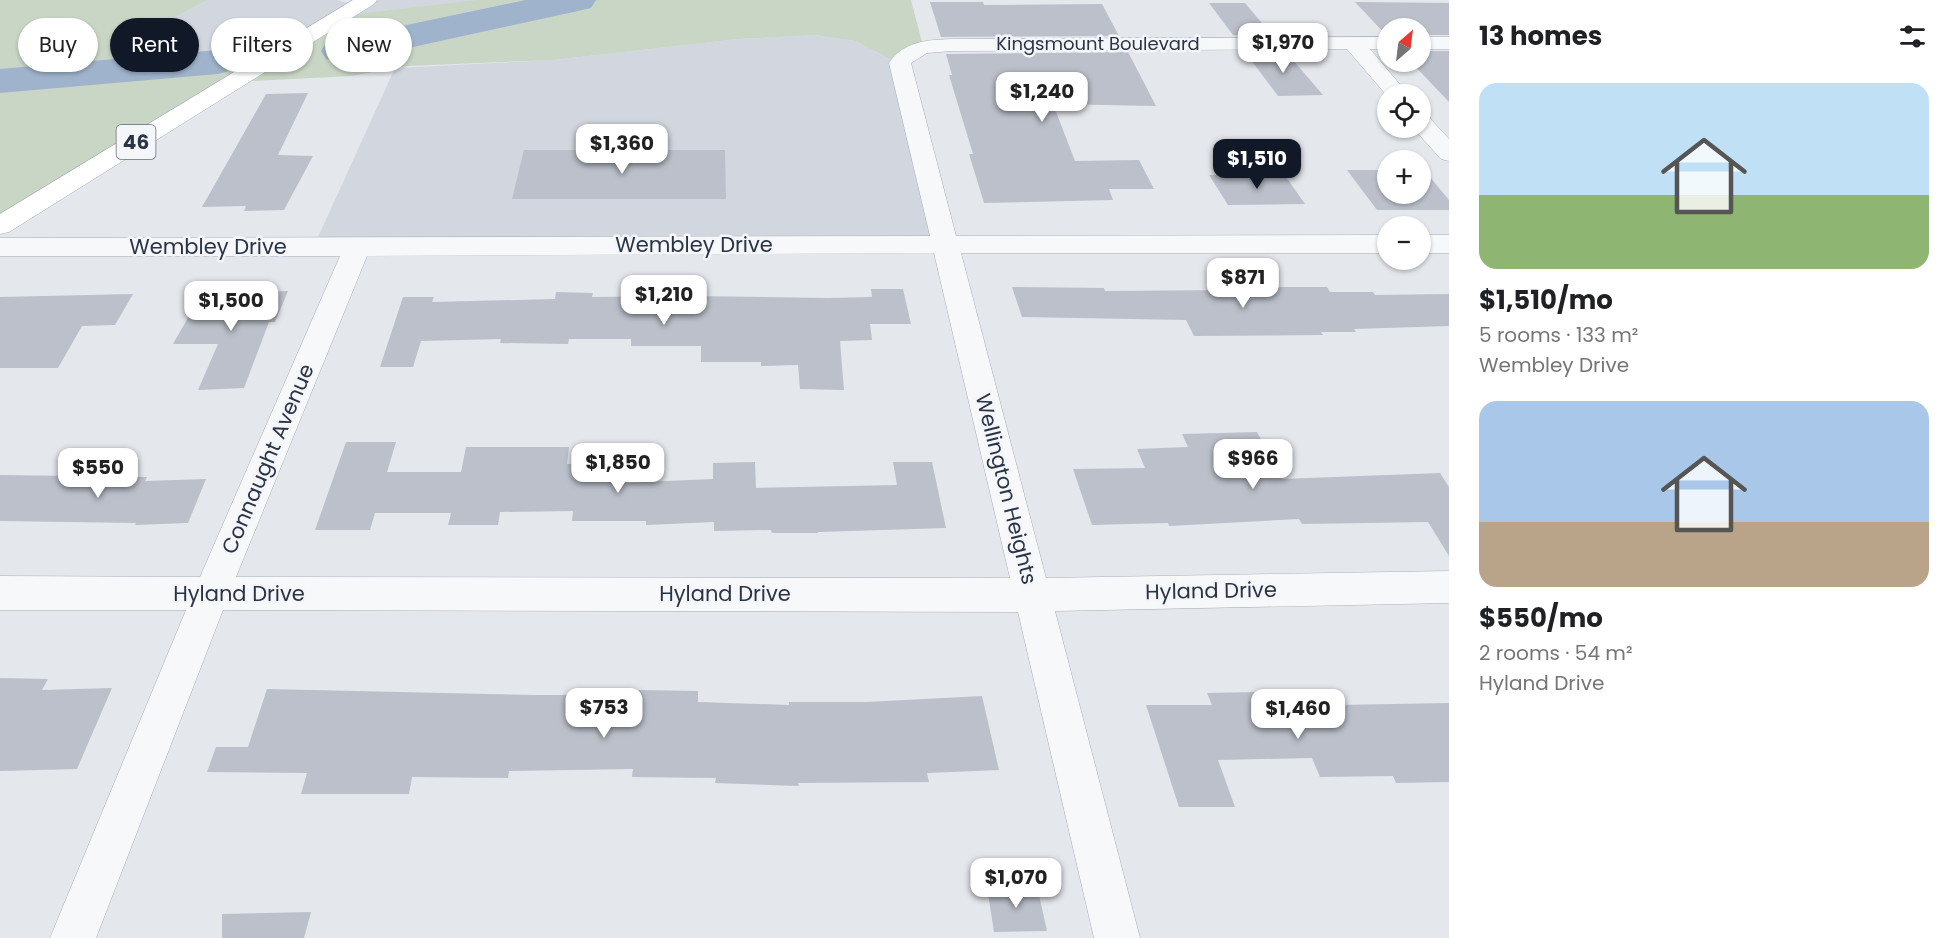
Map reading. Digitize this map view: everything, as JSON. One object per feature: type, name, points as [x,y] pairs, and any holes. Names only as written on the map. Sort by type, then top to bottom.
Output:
[{"type":"main road","name":"46","points":[[0,226],[367,0]]},
{"type":"street","points":[[1353,43],[1388,84]]},
{"type":"street","name":"Kingsmount Boulevard","points":[[917,49],[952,45],[1377,43]]},
{"type":"street","points":[[1431,43],[1449,43]]},
{"type":"street","name":"Wellington Heights","points":[[917,49],[906,54],[900,63],[1117,938]]},
{"type":"street","points":[[1431,134],[1449,154]]},
{"type":"street","name":"Wembley Drive","points":[[0,247],[357,248],[945,243],[1377,244]]},
{"type":"street","points":[[1431,244],[1449,244]]},
{"type":"street","name":"Connaught Avenue","points":[[73,938],[211,594],[357,248]]},
{"type":"street","name":"Hyland Drive","points":[[0,593],[1032,595],[1449,587]]},
{"type":"shaded area","points":[[207,0],[337,0],[358,6],[368,0],[476,0],[408,18],[325,18],[325,40],[313,43],[313,18],[211,18],[211,52],[199,52],[199,18],[173,18]]},
{"type":"shaded area","points":[[815,35],[855,41],[898,63],[943,241],[314,246],[393,72],[412,72],[412,67],[553,60],[739,39]]},
{"type":"green space","points":[[0,0],[207,0],[174,18],[110,18],[110,72],[199,72],[199,52],[211,52],[211,72],[313,72],[313,34],[325,26],[325,72],[373,72],[351,76],[234,82],[0,227]]},
{"type":"green space","points":[[476,0],[911,0],[923,46],[898,63],[855,41],[815,35],[739,39],[553,60],[412,66],[412,18],[339,18]]},
{"type":"building","points":[[930,2],[983,2],[984,5],[1102,4],[1119,36],[941,37]]},
{"type":"building","points":[[1355,2],[1449,3],[1449,35],[1431,35],[1431,18],[1377,18],[1377,25]]},
{"type":"building","points":[[1209,3],[1245,3],[1272,35],[1233,35]]},
{"type":"building","points":[[1431,51],[1449,51],[1449,102],[1420,72],[1431,72]]},
{"type":"building","points":[[1128,52],[1156,106],[1053,104],[1075,161],[1139,160],[1154,189],[1109,189],[1113,200],[984,203],[969,154],[973,154],[949,75],[952,75],[946,54]]},
{"type":"building","points":[[1245,52],[1286,52],[1323,95],[1278,96]]},
{"type":"building","points":[[308,93],[278,155],[313,156],[284,210],[244,211],[246,206],[202,207],[266,94]]},
{"type":"building","points":[[524,150],[725,150],[726,199],[512,199]]},
{"type":"building","points":[[1347,170],[1377,170],[1377,204],[1431,204],[1431,178],[1449,200],[1449,210],[1377,210]]},
{"type":"building","points":[[1284,174],[1305,204],[1228,205],[1209,175]]},
{"type":"building","points":[[1228,283],[1266,283],[1269,287],[1327,287],[1330,292],[1373,292],[1375,295],[1449,294],[1449,326],[1354,329],[1356,332],[1321,332],[1323,335],[1194,336],[1186,320],[1022,317],[1012,287],[1104,288],[1105,291],[1231,290]]},
{"type":"building","points":[[205,288],[242,288],[240,292],[288,291],[275,322],[269,322],[244,388],[198,390],[218,344],[173,344]]},
{"type":"building","points":[[871,289],[903,289],[911,324],[870,324],[872,340],[840,341],[844,390],[800,389],[798,365],[761,366],[761,362],[701,362],[701,346],[631,346],[631,339],[569,339],[568,344],[500,343],[501,339],[421,341],[413,367],[380,367],[403,297],[434,297],[432,302],[555,299],[556,292],[593,293],[592,297],[829,298],[872,297]]},
{"type":"building","points":[[133,294],[115,325],[82,326],[58,368],[0,368],[0,297]]},
{"type":"building","points":[[1257,432],[1282,479],[1440,473],[1449,487],[1449,556],[1428,522],[1302,524],[1299,519],[1169,526],[1168,523],[1092,525],[1073,469],[1145,468],[1137,449],[1188,447],[1182,434]]},
{"type":"building","points":[[346,442],[396,442],[387,472],[461,472],[466,447],[569,447],[567,464],[623,463],[621,483],[713,479],[713,463],[755,462],[756,488],[897,485],[893,462],[932,462],[946,528],[818,533],[772,533],[771,530],[714,531],[714,522],[646,525],[646,521],[572,521],[573,511],[500,512],[498,525],[448,525],[451,513],[375,513],[370,530],[315,530]]},
{"type":"building","points":[[0,475],[147,477],[145,481],[206,479],[188,523],[135,525],[136,523],[0,521]]},
{"type":"building","points":[[0,678],[48,679],[42,690],[112,688],[77,769],[0,771]]},
{"type":"building","points":[[267,689],[536,695],[638,695],[639,690],[698,691],[698,702],[789,705],[789,702],[866,702],[982,696],[999,770],[927,773],[929,782],[798,783],[799,786],[715,783],[716,778],[632,777],[633,769],[509,771],[508,778],[412,777],[409,794],[301,794],[307,773],[207,772],[216,747],[248,747]]},
{"type":"building","points":[[1256,692],[1257,694],[1331,693],[1337,705],[1449,703],[1449,782],[1396,783],[1393,776],[1320,777],[1312,758],[1218,760],[1235,807],[1179,807],[1146,705],[1212,705],[1207,693]]},
{"type":"building","points":[[1037,886],[1047,931],[994,932],[987,887]]},
{"type":"building","points":[[311,912],[304,938],[222,938],[222,914]]},
{"type":"waterway","points":[[412,36],[578,0]]},
{"type":"waterway","points":[[0,81],[211,63]]}]
